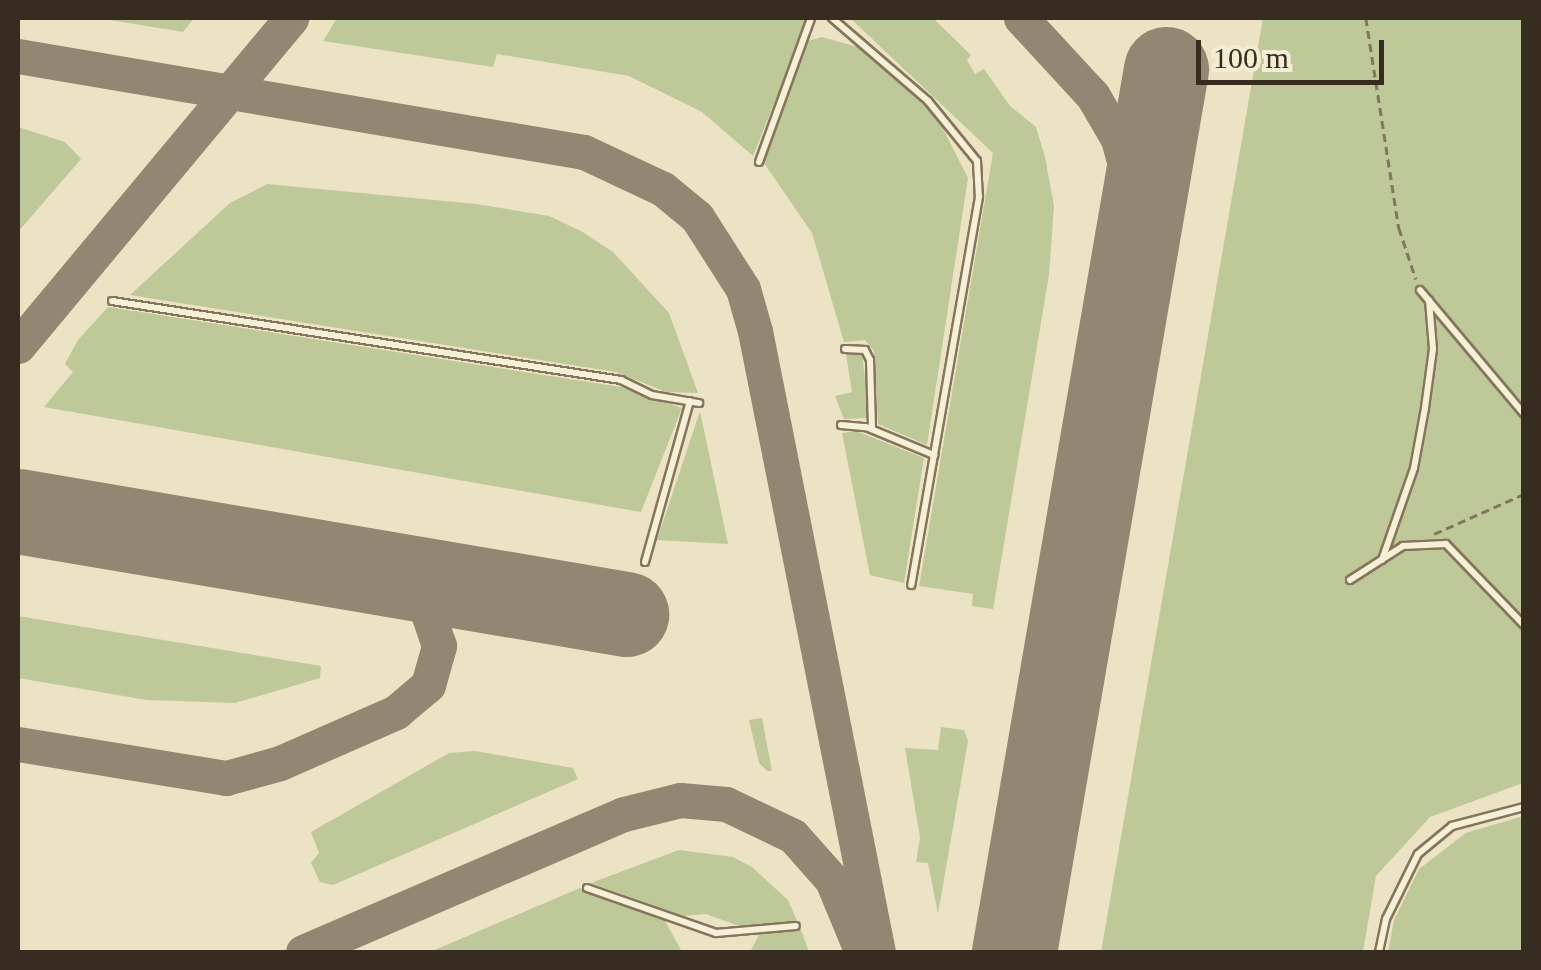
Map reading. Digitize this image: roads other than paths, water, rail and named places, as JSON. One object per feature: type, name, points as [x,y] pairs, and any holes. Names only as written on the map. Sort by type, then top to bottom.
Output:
[{"type":"lane","points":[[758,162],[811,18]]},
{"type":"lane","points":[[832,18],[928,100],[977,161],[979,198],[911,585]]},
{"type":"lane","points":[[1420,290],[1524,414]]},
{"type":"lane","points":[[1382,560],[1414,468],[1425,408],[1433,350],[1428,300]]},
{"type":"lane","points":[[112,301],[622,380],[652,395],[695,402],[645,562]]},
{"type":"lane","points":[[845,348],[865,350],[870,360],[872,429]]},
{"type":"lane","points":[[841,425],[872,429],[934,455]]},
{"type":"lane","points":[[1350,580],[1409,545],[1432,542],[1453,549],[1524,625]]},
{"type":"lane","points":[[1380,952],[1386,918],[1418,854],[1452,826],[1524,806]]},
{"type":"lane","points":[[586,888],[716,933],[796,926]]}]
